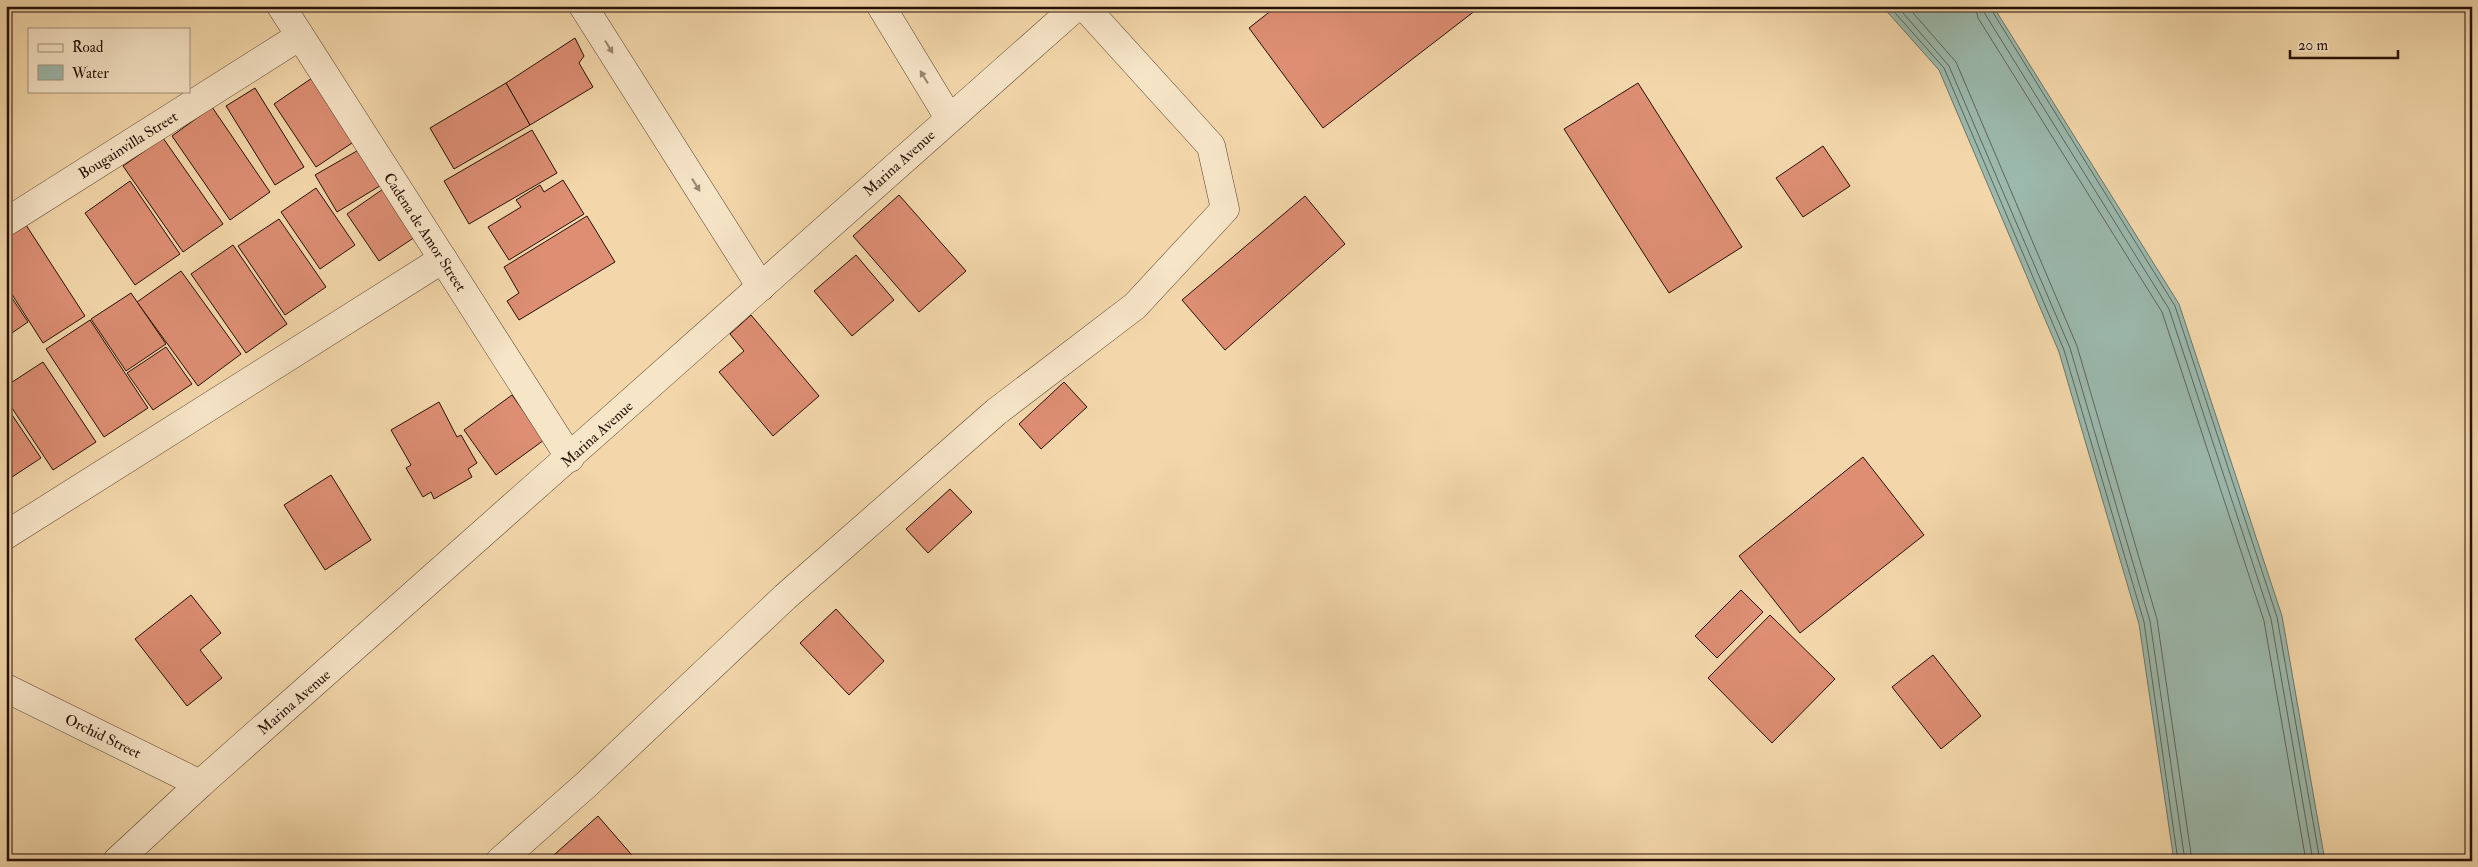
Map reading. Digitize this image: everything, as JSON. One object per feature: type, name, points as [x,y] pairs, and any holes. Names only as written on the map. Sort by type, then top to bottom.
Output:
[{"type":"street","name":"Cadena de Amor Street","points":[[281,6],[570,458]]},
{"type":"street","points":[[583,6],[761,287]]},
{"type":"street","points":[[880,6],[949,118]]},
{"type":"street","name":"Marina Avenue","points":[[117,861],[200,784],[570,458],[949,118],[1077,6]]},
{"type":"street","points":[[500,861],[588,783],[785,597],[996,412],[1135,306],[1225,209],[1210,146],[1084,6]]},
{"type":"street","name":"Bougainvilla Street","points":[[6,222],[300,36]]},
{"type":"street","points":[[6,535],[442,260]]},
{"type":"street","name":"Orchid Street","points":[[6,688],[200,784]]},
{"type":"water","points":[[1882,6],[1993,6],[2179,304],[2282,616],[2325,861],[2174,861],[2139,624],[2059,352],[1939,70]]},
{"type":"building","points":[[1277,6],[1474,6],[1476,10],[1323,128],[1249,28]]},
{"type":"building","points":[[575,38],[584,56],[579,63],[593,87],[530,125],[506,83]]},
{"type":"building","points":[[315,76],[358,139],[316,167],[274,104]]},
{"type":"building","points":[[506,83],[530,125],[454,169],[430,128]]},
{"type":"building","points":[[1638,83],[1742,247],[1669,293],[1564,129]]},
{"type":"building","points":[[255,88],[304,167],[275,185],[226,106]]},
{"type":"building","points":[[212,107],[270,192],[230,220],[172,136]]},
{"type":"building","points":[[532,130],[557,173],[469,224],[444,181]]},
{"type":"building","points":[[163,138],[223,224],[183,252],[123,166]]},
{"type":"building","points":[[1823,146],[1850,186],[1803,217],[1776,178]]},
{"type":"building","points":[[362,148],[383,184],[337,212],[315,175]]},
{"type":"building","points":[[563,180],[584,214],[509,260],[488,227],[521,207],[516,200],[540,185],[544,192]]},
{"type":"building","points":[[130,181],[180,254],[135,285],[85,213]]},
{"type":"building","points":[[386,187],[418,235],[379,261],[347,214]]},
{"type":"building","points":[[316,188],[355,245],[320,269],[281,212]]},
{"type":"building","points":[[899,195],[966,271],[919,312],[853,236]]},
{"type":"building","points":[[1305,196],[1345,244],[1225,350],[1182,300]]},
{"type":"building","points":[[587,216],[615,262],[519,320],[507,301],[519,293],[504,267]]},
{"type":"building","points":[[279,219],[326,287],[285,315],[238,246]]},
{"type":"building","points":[[26,225],[85,316],[43,343],[6,285],[6,238]]},
{"type":"building","points":[[233,245],[287,324],[246,353],[191,274]]},
{"type":"building","points":[[856,255],[894,300],[852,336],[814,291]]},
{"type":"building","points":[[181,271],[241,354],[198,386],[137,302]]},
{"type":"building","points":[[6,289],[28,322],[6,337]]},
{"type":"building","points":[[131,293],[166,344],[126,371],[91,319]]},
{"type":"building","points":[[751,315],[819,396],[773,436],[719,372],[744,351],[730,334]]},
{"type":"building","points":[[90,320],[148,408],[104,437],[46,349]]},
{"type":"building","points":[[166,347],[192,384],[153,410],[127,373]]},
{"type":"building","points":[[43,362],[96,442],[53,470],[6,399],[6,386]]},
{"type":"building","points":[[1064,382],[1087,407],[1041,449],[1019,424]]},
{"type":"building","points":[[512,395],[544,440],[496,475],[464,430]]},
{"type":"building","points":[[439,402],[457,437],[461,435],[477,463],[468,469],[472,477],[434,499],[431,492],[423,497],[406,468],[411,465],[391,430]]},
{"type":"building","points":[[6,406],[41,458],[6,481]]},
{"type":"building","points":[[1863,457],[1924,535],[1800,633],[1739,556]]},
{"type":"building","points":[[331,475],[371,540],[325,570],[284,505]]},
{"type":"building","points":[[950,489],[972,512],[928,553],[906,529]]},
{"type":"building","points":[[1741,590],[1763,612],[1717,658],[1695,636]]},
{"type":"building","points":[[191,595],[221,633],[200,650],[222,678],[187,706],[135,639]]},
{"type":"building","points":[[836,609],[884,661],[849,695],[800,643]]},
{"type":"building","points":[[1770,615],[1835,679],[1772,743],[1708,678]]},
{"type":"building","points":[[1933,655],[1981,716],[1941,749],[1892,687]]},
{"type":"building","points":[[598,816],[637,861],[547,861]]}]
